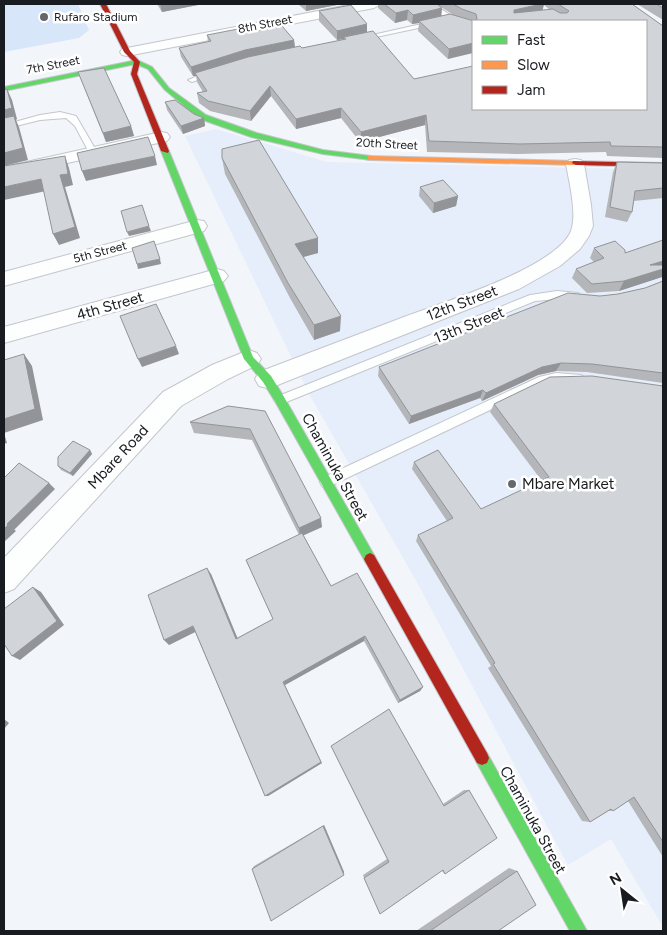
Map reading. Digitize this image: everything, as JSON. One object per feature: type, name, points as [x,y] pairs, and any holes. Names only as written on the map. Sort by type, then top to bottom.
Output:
[{"type":"street","name":"Chaminuka Street","points":[[103,4],[132,57],[134,74],[197,226],[249,359],[267,379],[280,400],[579,931]]},
{"type":"street","name":"8th Street","points":[[132,57],[374,4]]},
{"type":"street","name":"7th Street","points":[[4,89],[132,57]]},
{"type":"street","name":"20th Street","points":[[132,57],[150,68],[166,89],[203,117],[254,135],[323,152],[370,158],[663,165]]},
{"type":"street","points":[[4,172],[161,137]]},
{"type":"street","name":"12th Street","points":[[267,379],[511,284],[545,267],[565,251],[578,237],[583,226],[575,164]]},
{"type":"street","name":"5th Street","points":[[4,279],[197,226]]},
{"type":"street","name":"4th Street","points":[[4,335],[217,276]]},
{"type":"street","name":"Mbare Road","points":[[4,579],[172,399],[220,372],[249,359]]},
{"type":"lane","points":[[430,4],[450,20],[472,27]]},
{"type":"lane","points":[[354,40],[450,20]]},
{"type":"lane","points":[[192,80],[216,72]]},
{"type":"lane","points":[[4,127],[56,114],[66,115],[74,119],[94,152]]},
{"type":"lane","name":"13th Street","points":[[280,400],[534,298],[557,295],[586,298]]},
{"type":"lane","points":[[326,482],[544,380],[556,377],[591,380]]},
{"type":"shaded area","name":"Rufaro Stadium","points":[[4,4],[78,4],[89,30],[79,38],[4,52]]},
{"type":"shaded area","name":"Mbare Market","points":[[216,129],[327,162],[663,170],[663,927],[611,839],[568,865],[414,577],[308,392],[185,136]]},
{"type":"building","points":[[384,4],[437,4],[442,8],[413,15],[408,10],[396,13]]},
{"type":"building","points":[[453,4],[542,4],[514,10],[514,13],[553,9],[560,13],[567,13],[569,11],[558,4],[632,4],[663,26],[663,147],[611,146],[610,142],[520,144],[429,141],[426,115],[361,132],[341,108],[296,119],[270,86],[250,111],[208,101],[197,93],[207,91],[195,73],[248,57],[346,39],[344,37],[373,31],[414,79],[472,66],[472,110],[647,110],[647,20],[476,20],[476,14]]},
{"type":"building","points":[[351,5],[367,24],[337,31],[319,11]]},
{"type":"building","points":[[450,14],[472,20],[472,43],[449,49],[419,21]]},
{"type":"building","points":[[282,26],[294,40],[245,50],[191,67],[179,48],[211,41],[207,35],[238,29],[242,34]]},
{"type":"building","points":[[104,68],[131,126],[103,133],[78,72]]},
{"type":"building","points":[[7,89],[12,108],[4,110],[4,90]]},
{"type":"building","points":[[175,100],[194,114],[204,118],[181,126],[165,102]]},
{"type":"building","points":[[14,116],[23,148],[4,153],[4,118]]},
{"type":"building","points":[[148,137],[155,156],[82,171],[77,153]]},
{"type":"building","points":[[259,140],[318,238],[295,244],[341,316],[314,325],[288,283],[222,158],[222,149]]},
{"type":"building","points":[[65,156],[68,174],[60,175],[75,227],[53,234],[41,179],[4,187],[4,166]]},
{"type":"building","points":[[617,162],[663,163],[663,188],[635,191],[632,212],[610,207]]},
{"type":"building","points":[[443,180],[458,196],[434,203],[420,187]]},
{"type":"building","points":[[142,205],[149,226],[127,232],[121,211]]},
{"type":"building","points":[[663,240],[663,261],[650,265],[663,265],[663,269],[624,281],[592,284],[576,269],[604,258],[594,248],[615,241],[625,250],[625,253]]},
{"type":"building","points":[[154,241],[160,259],[137,264],[132,248]]},
{"type":"building","points":[[663,281],[663,373],[592,364],[561,363],[542,367],[486,393],[483,390],[411,416],[379,367],[568,293],[600,296],[618,294],[645,288]]},
{"type":"building","points":[[156,304],[176,346],[138,359],[120,316]]},
{"type":"building","points":[[24,354],[35,409],[4,419],[4,360]]},
{"type":"building","points":[[592,376],[663,386],[663,842],[634,797],[613,811],[611,809],[590,822],[493,664],[495,663],[418,535],[453,518],[414,462],[438,450],[481,509],[549,477],[494,404],[550,377]]},
{"type":"building","points":[[228,406],[265,411],[321,518],[299,528],[250,429],[190,422]]},
{"type":"building","points":[[73,441],[90,450],[70,473],[58,466],[58,457]]},
{"type":"building","points":[[19,463],[49,483],[4,529],[4,478]]},
{"type":"building","points":[[302,533],[331,586],[357,573],[423,687],[400,700],[365,636],[283,682],[321,762],[265,796],[193,626],[164,640],[148,595],[207,568],[236,639],[273,619],[246,560]]},
{"type":"building","points":[[33,587],[57,621],[12,656],[4,644],[4,609]]},
{"type":"building","points":[[389,709],[444,806],[469,790],[497,838],[445,874],[443,870],[380,914],[364,878],[389,862],[331,746]]},
{"type":"building","points":[[323,826],[344,875],[271,921],[252,869]]},
{"type":"building","points":[[517,871],[536,905],[498,931],[430,931]]},
{"type":"traffic: fast","points":[[4,89],[137,62],[150,68],[167,89],[203,117],[254,135],[323,152],[371,158]]},
{"type":"traffic: fast","points":[[165,151],[249,359],[267,379],[280,400],[370,559]]},
{"type":"traffic: fast","points":[[482,758],[579,931]]},
{"type":"traffic: slow","points":[[371,158],[576,163]]},
{"type":"traffic: jam","points":[[103,4],[127,52],[137,62],[134,74],[165,151]]},
{"type":"traffic: jam","points":[[576,163],[663,165]]},
{"type":"traffic: jam","points":[[370,559],[482,758]]},
{"type":"place","name":"Rufaro Stadium","points":[[44,17]]},
{"type":"place","name":"Mbare Market","points":[[512,484]]}]
